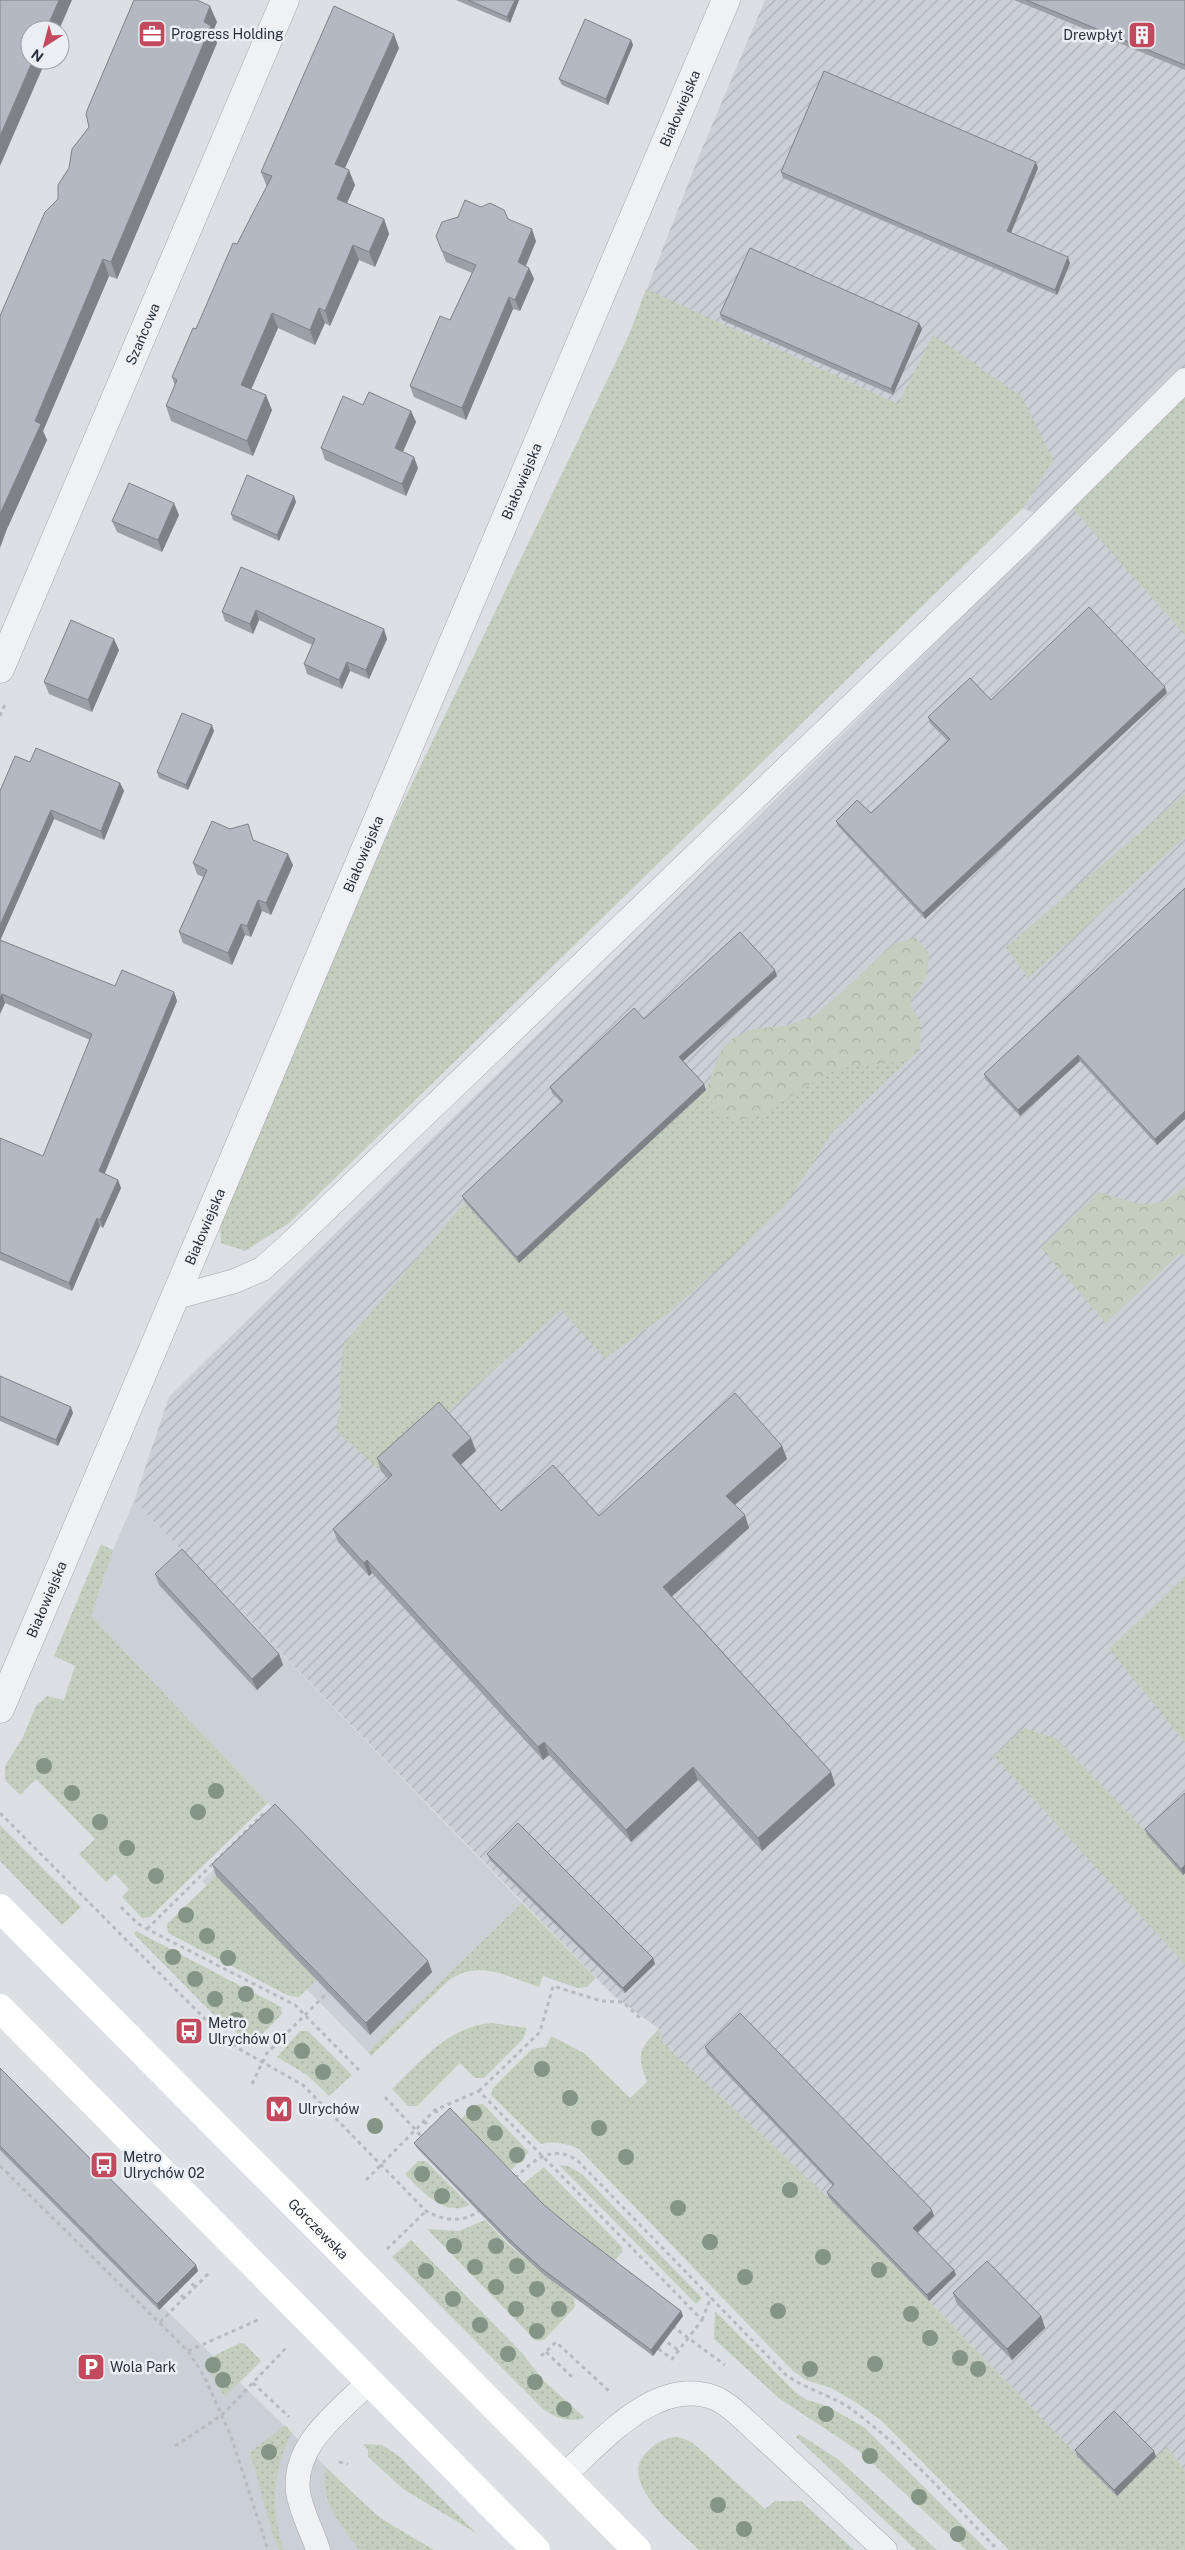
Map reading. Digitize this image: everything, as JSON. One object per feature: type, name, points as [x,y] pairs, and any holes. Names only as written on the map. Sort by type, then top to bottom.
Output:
[{"type":"main road","name":"Górczewska","points":[[0,1908],[637,2550]]},
{"type":"main road","points":[[0,2008],[536,2550]]},
{"type":"street","name":"Szańcowa","points":[[0,669],[285,0]]},
{"type":"street","name":"Białowiejska","points":[[0,1709],[726,0]]},
{"type":"lane","points":[[173,1298],[235,1281],[262,1269],[276,1257],[1004,558],[1185,380]]},
{"type":"lane","points":[[330,2550],[315,2541],[303,2511],[298,2490],[304,2456],[316,2436],[369,2382]]},
{"type":"lane","points":[[563,2476],[628,2418],[654,2402],[676,2394],[706,2395],[716,2398],[742,2418],[885,2550]]},
{"type":"path","points":[[147,1929],[265,1812]]},
{"type":"path","points":[[0,1813],[212,2027],[241,2050],[304,2085],[426,2211],[436,2217],[456,2220],[471,2217],[485,2205]]},
{"type":"path","points":[[121,1907],[137,1923],[147,1929],[295,2005],[359,2070]]},
{"type":"path","points":[[366,2180],[435,2110],[479,2092],[540,2032],[553,1986],[601,2001],[623,2002],[640,2018]]},
{"type":"path","points":[[252,2084],[267,2053],[328,1992]]},
{"type":"path","points":[[479,2092],[702,2320]]},
{"type":"path","points":[[385,2098],[428,2143]]},
{"type":"path","points":[[435,2110],[448,2124]]},
{"type":"path","points":[[424,2121],[436,2134]]},
{"type":"path","points":[[512,2181],[541,2156],[560,2153],[578,2162],[791,2379],[853,2410],[882,2432],[998,2550]]},
{"type":"path","points":[[0,2166],[188,2351],[204,2376],[222,2415],[268,2550]]},
{"type":"path","points":[[382,2254],[426,2211]]},
{"type":"path","points":[[160,2322],[210,2272]]},
{"type":"path","points":[[181,2273],[195,2287]]},
{"type":"path","points":[[170,2285],[184,2298]]},
{"type":"path","points":[[649,2342],[672,2359],[702,2320],[711,2297]]},
{"type":"path","points":[[188,2351],[258,2320]]},
{"type":"path","points":[[669,2323],[727,2367]]},
{"type":"path","points":[[658,2334],[678,2350]]},
{"type":"path","points":[[541,2356],[556,2342],[609,2391]]},
{"type":"path","points":[[175,2446],[222,2415],[288,2346]]},
{"type":"path","points":[[546,2352],[572,2377]]},
{"type":"path","points":[[253,2383],[290,2418]]},
{"type":"shaded area","points":[[765,0],[1185,0],[1185,2550],[1117,2496],[829,2198],[663,2043],[659,2029],[614,1996],[134,1501],[169,1397],[1057,523],[629,335],[699,156]]},
{"type":"shaded area","points":[[134,1501],[522,1903],[368,2052],[202,1881],[274,1809],[91,1616],[113,1550]]},
{"type":"shaded area","name":"Wola Park","points":[[0,2147],[369,2509],[393,2527],[434,2550],[0,2550]]},
{"type":"green space","points":[[646,289],[898,404],[933,335],[1022,397],[1053,460],[1023,508],[289,1223],[245,1251],[221,1243],[220,1222],[389,831],[629,335]]},
{"type":"green space","points":[[1185,397],[1185,635],[1072,508]]},
{"type":"green space","points":[[1185,794],[1185,837],[1028,978],[1006,947]]},
{"type":"green space","points":[[916,938],[929,954],[927,976],[910,1003],[921,1024],[920,1050],[907,1061],[848,1067],[828,1073],[761,1115],[739,1120],[718,1114],[706,1090],[721,1050],[733,1038],[753,1029],[785,1026],[816,1015],[895,943]]},
{"type":"green space","points":[[907,1061],[831,1134],[784,1207],[670,1312],[605,1358],[561,1310],[381,1471],[336,1431],[341,1404],[340,1375],[344,1344],[465,1202],[519,1263],[706,1090],[718,1114],[798,1091],[828,1073],[848,1067]]},
{"type":"green space","points":[[1185,1187],[1185,1256],[1180,1253],[1106,1323],[1041,1248],[1099,1192],[1134,1203],[1153,1204],[1173,1196]]},
{"type":"green space","points":[[101,1544],[113,1550],[91,1616],[268,1803],[150,1917],[142,1918],[122,1897],[129,1889],[115,1874],[106,1882],[79,1854],[95,1839],[36,1779],[20,1795],[5,1780],[5,1766],[23,1737],[36,1706],[47,1696],[64,1700],[75,1666],[54,1656]]},
{"type":"green space","points":[[1185,1577],[1185,1742],[1109,1649]]},
{"type":"green space","points":[[1024,1728],[1057,1739],[1185,1873],[1185,1964],[994,1756]]},
{"type":"green space","points":[[0,1825],[81,1907],[62,1925],[0,1861]]},
{"type":"green space","points":[[216,1876],[317,1979],[299,1997],[289,1996],[168,1933],[167,1924]]},
{"type":"green space","points":[[522,1903],[596,1978],[587,1987],[578,1988],[543,1976],[539,1987],[504,1975],[481,1970],[458,1975],[447,1982],[371,2056],[368,2052]]},
{"type":"green space","points":[[136,1931],[281,2007],[282,2014],[259,2037],[255,2046],[216,2017],[134,1934]]},
{"type":"green space","points":[[492,2023],[527,2028],[523,2039],[484,2078],[475,2078],[460,2063],[417,2106],[408,2106],[392,2089],[425,2057],[449,2038],[462,2031]]},
{"type":"green space","points":[[659,2029],[663,2043],[829,2198],[1116,2495],[1167,2447],[1185,2471],[1185,2550],[1009,2550],[882,2421],[854,2401],[831,2388],[806,2380],[793,2371],[579,2149],[560,2143],[541,2144],[491,2095],[493,2088],[532,2049],[546,2047],[551,2036],[584,2053],[630,2098],[647,2082],[642,2066],[641,2053],[647,2042]]},
{"type":"green space","points":[[300,2031],[308,2031],[352,2075],[329,2096],[307,2075],[277,2057]]},
{"type":"green space","points":[[483,2104],[529,2152],[511,2170],[460,2120],[475,2105]]},
{"type":"green space","points":[[418,2161],[426,2161],[470,2205],[451,2208],[442,2205],[426,2194],[405,2174]]},
{"type":"green space","points":[[559,2165],[568,2166],[582,2174],[702,2298],[696,2304]]},
{"type":"green space","points":[[544,2167],[622,2247],[622,2252],[614,2261],[610,2262],[522,2185]]},
{"type":"green space","points":[[485,2220],[509,2245],[574,2298],[575,2307],[544,2340],[536,2341],[427,2229],[459,2231]]},
{"type":"green space","points":[[411,2240],[522,2353],[543,2380],[585,2418],[563,2419],[543,2409],[392,2257]]},
{"type":"green space","points":[[715,2311],[795,2392],[807,2400],[827,2406],[864,2427],[987,2550],[966,2550],[859,2451],[780,2399],[714,2339]]},
{"type":"green space","points":[[240,2343],[245,2344],[261,2361],[225,2397],[206,2367],[209,2358]]},
{"type":"green space","points":[[285,2425],[292,2433],[280,2461],[275,2490],[277,2521],[284,2550],[280,2550],[274,2538],[250,2452]]},
{"type":"green space","points":[[799,2434],[839,2460],[937,2550],[916,2550],[796,2437]]},
{"type":"green space","points":[[674,2437],[693,2443],[765,2509],[775,2501],[801,2501],[854,2550],[699,2550],[654,2506],[639,2479],[639,2466],[645,2454],[658,2443]]},
{"type":"green space","points":[[362,2444],[382,2445],[399,2456],[476,2533],[403,2489],[368,2457],[368,2449]]},
{"type":"green space","points":[[326,2468],[380,2518],[434,2550],[359,2550],[333,2512],[326,2491]]},
{"type":"building","points":[[0,0],[59,0],[50,20],[20,20],[20,70],[29,70],[0,136]]},
{"type":"building","points":[[134,0],[197,0],[210,6],[204,22],[211,26],[111,262],[103,259],[35,421],[41,424],[0,514],[0,316],[45,212],[58,199],[58,185],[69,168],[72,149],[89,127],[86,114],[88,108]]},
{"type":"building","points":[[468,0],[515,0],[507,17]]},
{"type":"building","name":"Drewpłyt","points":[[1026,0],[1185,0],[1185,65]]},
{"type":"building","points":[[334,6],[394,34],[335,164],[349,170],[337,199],[384,219],[369,252],[353,245],[325,311],[319,308],[310,330],[272,313],[241,385],[266,395],[247,441],[166,406],[177,380],[172,377],[193,328],[196,329],[233,243],[237,244],[272,176],[261,172]]},
{"type":"building","points":[[585,19],[631,40],[606,99],[559,79]]},
{"type":"building","points":[[824,71],[1036,162],[1007,231],[1068,257],[1055,290],[781,172]]},
{"type":"building","points":[[465,200],[481,207],[490,203],[504,210],[508,219],[532,229],[518,262],[529,268],[515,300],[509,297],[462,408],[410,386],[440,316],[450,320],[476,265],[442,251],[436,236],[442,222],[458,217]]},
{"type":"building","points":[[750,248],[919,323],[891,389],[720,314]]},
{"type":"building","points":[[369,392],[411,411],[395,448],[414,457],[402,484],[321,448],[343,396],[363,405]]},
{"type":"building","points":[[247,475],[294,496],[277,535],[231,514]]},
{"type":"building","points":[[129,483],[174,503],[158,540],[112,521]]},
{"type":"building","points":[[241,567],[384,629],[366,670],[347,662],[339,680],[304,664],[315,639],[256,610],[250,624],[222,612]]},
{"type":"building","points":[[1089,607],[1165,687],[923,913],[836,821],[857,800],[871,813],[950,739],[928,717],[970,678],[991,700]]},
{"type":"building","points":[[71,620],[114,639],[88,700],[44,682]]},
{"type":"building","points":[[182,713],[212,725],[186,785],[157,772]]},
{"type":"building","points":[[36,748],[120,783],[101,831],[51,810],[0,925],[0,791],[15,756],[30,762]]},
{"type":"building","points":[[212,821],[230,829],[248,824],[253,840],[288,854],[266,903],[258,900],[247,926],[241,924],[228,953],[179,932],[207,870],[193,863]]},
{"type":"building","points":[[1185,888],[1185,1111],[1155,1139],[1078,1055],[1018,1110],[984,1074]]},
{"type":"building","points":[[740,932],[775,970],[679,1057],[704,1084],[517,1257],[462,1196],[563,1101],[550,1087],[634,1008],[644,1019]]},
{"type":"building","points":[[0,940],[115,986],[122,970],[174,992],[99,1171],[118,1180],[100,1220],[97,1218],[69,1283],[0,1252],[0,1138],[43,1156],[92,1034],[2,994],[0,998]]},
{"type":"building","points":[[0,1376],[71,1407],[56,1440],[0,1416]]},
{"type":"building","points":[[735,1393],[782,1446],[726,1496],[745,1515],[663,1587],[831,1772],[758,1838],[693,1767],[626,1830],[544,1742],[538,1747],[367,1560],[364,1563],[333,1529],[392,1475],[377,1458],[439,1402],[471,1438],[452,1455],[501,1511],[553,1465],[599,1516]]},
{"type":"building","points":[[182,1549],[279,1654],[252,1679],[155,1574]]},
{"type":"building","points":[[1185,1793],[1185,1865],[1181,1869],[1145,1829]]},
{"type":"building","points":[[275,1804],[428,1961],[366,2023],[212,1864]]},
{"type":"building","points":[[518,1823],[653,1958],[623,1988],[487,1854]]},
{"type":"building","points":[[740,2013],[932,2210],[913,2228],[954,2270],[927,2295],[827,2192],[834,2184],[705,2047]]},
{"type":"building","points":[[0,2068],[196,2265],[157,2304],[0,2146]]},
{"type":"building","points":[[450,2108],[543,2204],[681,2311],[651,2350],[541,2268],[508,2238],[414,2143]]},
{"type":"building","points":[[987,2261],[1041,2316],[1007,2349],[953,2293]]},
{"type":"building","points":[[1114,2411],[1154,2451],[1114,2490],[1075,2450]]},
{"type":"place","name":"Progress Holding","points":[[152,34]]},
{"type":"place","name":"Drewpłyt","points":[[1142,35]]},
{"type":"place","name":"Metro Ulrychów 01","points":[[189,2031]]},
{"type":"place","name":"Ulrychów","points":[[279,2109]]},
{"type":"place","name":"Metro Ulrychów 02","points":[[104,2165]]},
{"type":"place","name":"Wola Park","points":[[91,2367]]}]
